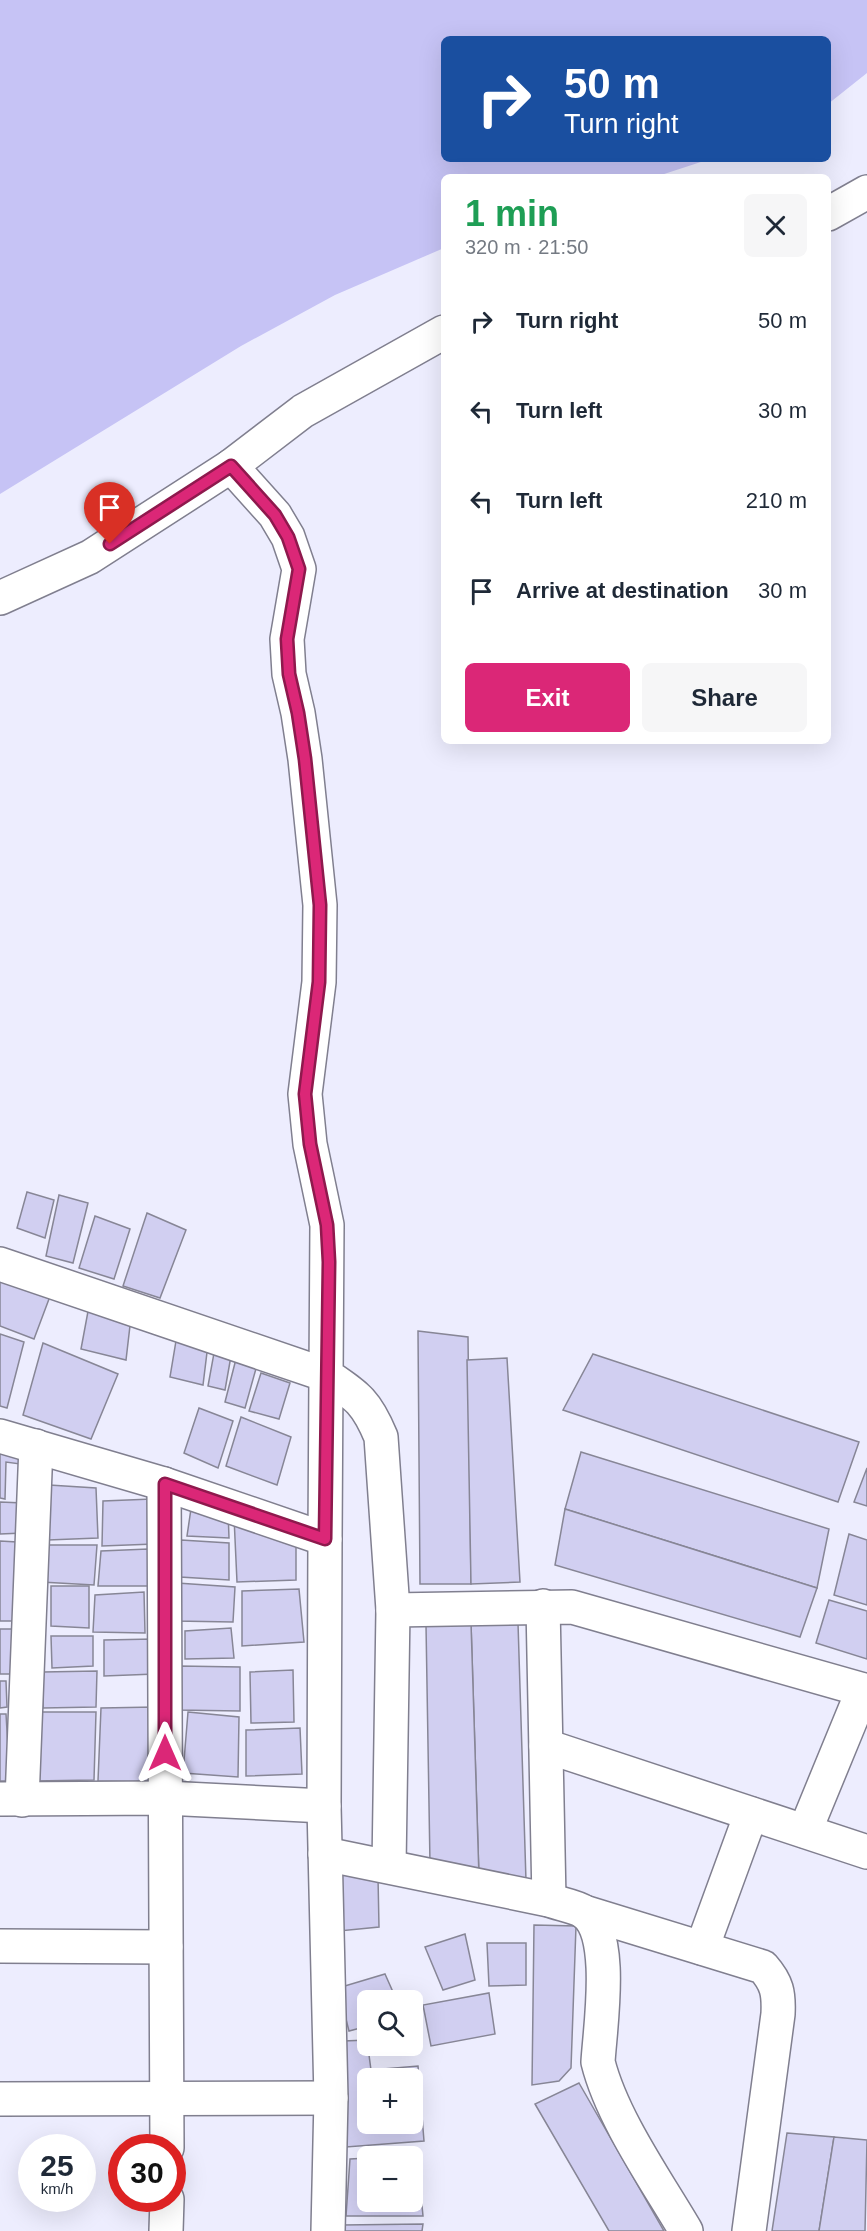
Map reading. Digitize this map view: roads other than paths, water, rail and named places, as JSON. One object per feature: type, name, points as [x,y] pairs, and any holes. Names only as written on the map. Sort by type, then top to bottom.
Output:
[{"type":"street","points":[[831,212],[867,192]]},
{"type":"street","points":[[0,598],[90,557],[231,466],[303,411],[441,334]]},
{"type":"street","points":[[231,466],[275,515],[288,537],[299,569],[287,639],[289,674],[305,759],[320,905],[319,982],[305,1094],[310,1144],[327,1225],[324,1806],[331,2098],[328,2231]]},
{"type":"street","points":[[0,1264],[326,1375],[357,1396],[369,1410],[381,1437],[393,1610],[389,1866]]},
{"type":"street","points":[[0,1436],[165,1484],[325,1539]]},
{"type":"street","points":[[36,1446],[11,1799],[165,1798],[324,1806]]},
{"type":"street","points":[[165,1484],[167,2134]]},
{"type":"street","points":[[543,1606],[549,1900]]},
{"type":"street","points":[[393,1610],[572,1606],[865,1691],[805,1831]]},
{"type":"street","points":[[546,1746],[867,1852]]},
{"type":"street","points":[[702,1948],[751,1814]]},
{"type":"street","points":[[325,1854],[549,1900],[764,1967],[774,1980],[779,1993],[749,2231]]},
{"type":"street","points":[[584,1912],[597,1927],[603,1949],[598,2062],[602,2078],[611,2102],[686,2231]]},
{"type":"street","points":[[0,1946],[166,1947]]},
{"type":"street","points":[[0,2099],[331,2098]]},
{"type":"street","points":[[166,2212],[166,2231]]},
{"type":"water","points":[[0,0],[867,0],[867,73],[831,102],[831,36],[441,36],[441,162],[701,162],[664,174],[441,174],[441,249],[335,295],[241,346],[0,494]]}]
